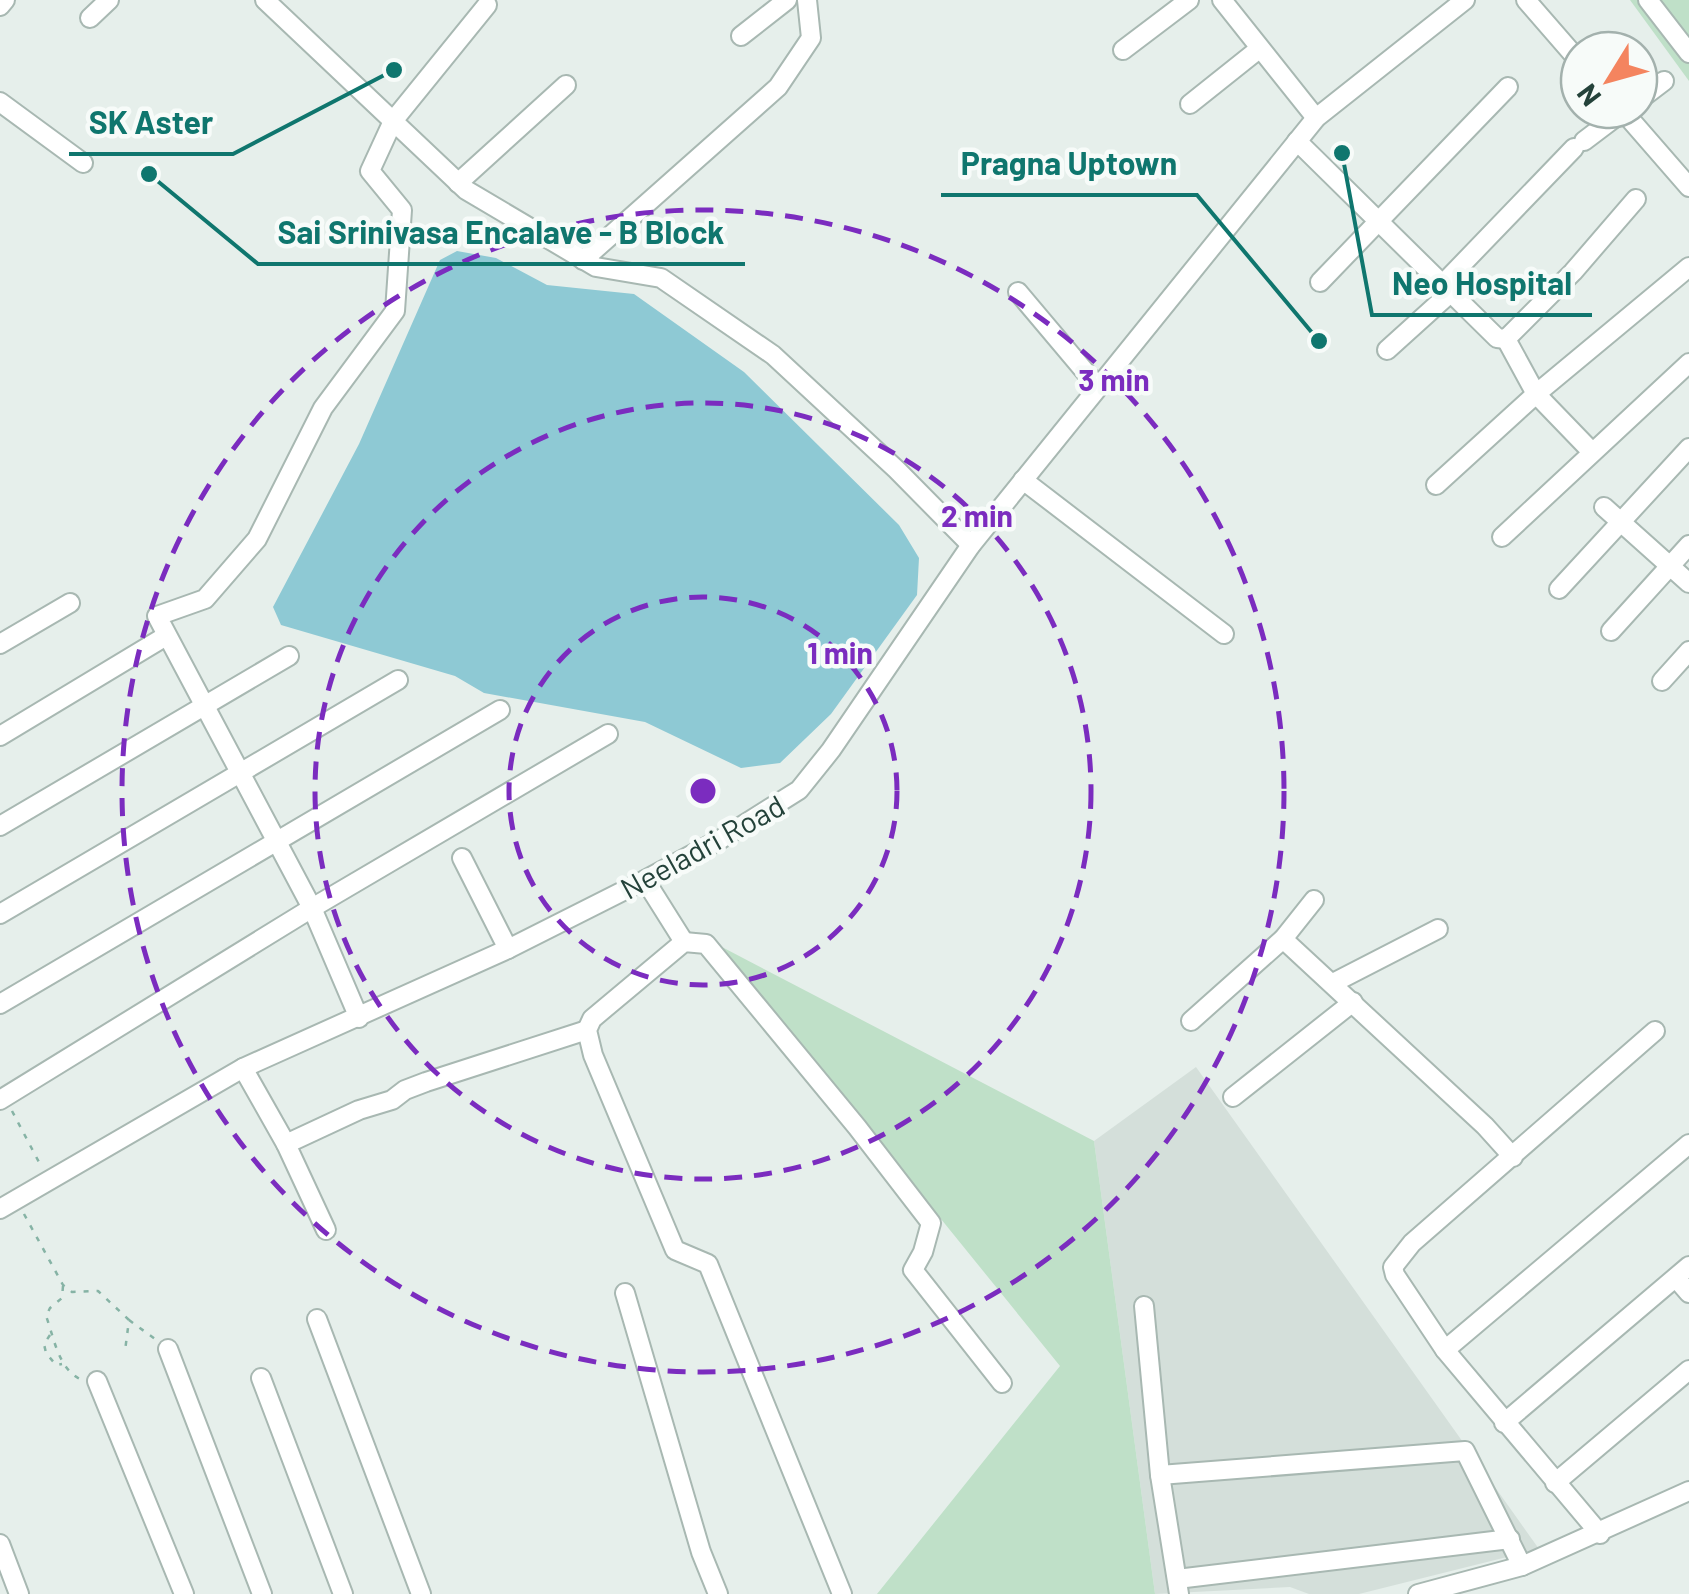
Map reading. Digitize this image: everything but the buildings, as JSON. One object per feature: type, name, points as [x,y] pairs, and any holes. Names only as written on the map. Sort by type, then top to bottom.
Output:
[{"type":"street","points":[[0,6],[5,0]]},
{"type":"street","points":[[90,18],[110,0]]},
{"type":"street","points":[[265,0],[458,183],[596,267],[661,278],[773,355],[971,545]]},
{"type":"street","points":[[741,36],[787,0]]},
{"type":"street","points":[[583,260],[778,87],[811,38],[807,0]]},
{"type":"street","points":[[1123,50],[1189,0]]},
{"type":"street","points":[[1222,0],[1316,118]]},
{"type":"street","name":"Neeladri Road","points":[[0,1209],[244,1068],[508,949],[748,824],[799,790],[831,750],[971,545],[1316,118],[1465,0]]},
{"type":"street","points":[[1526,0],[1559,38]]},
{"type":"street","points":[[1648,0],[1689,53]]},
{"type":"street","points":[[360,1018],[312,908],[156,616],[205,600],[257,538],[324,408],[395,311],[402,210],[370,171],[394,122],[487,5]]},
{"type":"street","points":[[1190,104],[1259,48]]},
{"type":"street","points":[[1659,85],[1664,81]]},
{"type":"street","points":[[458,183],[566,85]]},
{"type":"street","points":[[1320,282],[1508,86]]},
{"type":"street","points":[[0,102],[83,164]]},
{"type":"street","points":[[1387,350],[1579,144],[1598,130]]},
{"type":"street","points":[[1641,130],[1689,187]]},
{"type":"street","points":[[1298,141],[1445,290],[1497,338],[1506,339]]},
{"type":"street","points":[[1506,339],[1573,272],[1636,199]]},
{"type":"street","points":[[1436,484],[1536,394],[1689,267]]},
{"type":"street","points":[[1018,292],[1098,387]]},
{"type":"street","points":[[1506,339],[1536,394],[1592,452]]},
{"type":"street","points":[[1502,537],[1689,363]]},
{"type":"street","points":[[1559,589],[1689,448]]},
{"type":"street","points":[[1023,480],[1224,634]]},
{"type":"street","points":[[1604,508],[1689,583]]},
{"type":"street","points":[[1611,631],[1689,545]]},
{"type":"street","points":[[0,644],[70,603]]},
{"type":"street","points":[[0,736],[166,636]]},
{"type":"street","points":[[1662,681],[1689,651]]},
{"type":"street","points":[[0,826],[288,656]]},
{"type":"street","points":[[0,914],[398,680]]},
{"type":"street","points":[[0,1004],[500,710]]},
{"type":"street","points":[[2,1099],[312,908],[608,734]]},
{"type":"street","points":[[462,858],[508,949]]},
{"type":"street","points":[[645,880],[684,942]]},
{"type":"street","points":[[1191,1021],[1283,939],[1314,900]]},
{"type":"street","points":[[1333,983],[1438,929]]},
{"type":"street","points":[[1283,939],[1485,1126],[1513,1157]]},
{"type":"street","points":[[842,1594],[708,1264],[676,1250],[593,1056],[587,1030],[592,1019],[684,942],[706,944],[931,1223],[924,1252],[913,1270],[1002,1383]]},
{"type":"street","points":[[1233,1098],[1352,1002]]},
{"type":"street","points":[[286,1144],[426,1082],[587,1030]]},
{"type":"street","points":[[1600,1534],[1445,1350],[1393,1267],[1412,1243],[1656,1031]]},
{"type":"street","points":[[244,1068],[286,1144],[326,1230]]},
{"type":"street","points":[[1445,1350],[1689,1144]]},
{"type":"street","points":[[1504,1424],[1682,1272],[1689,1293]]},
{"type":"street","points":[[625,1293],[701,1552],[718,1594]]},
{"type":"street","points":[[1144,1306],[1160,1475],[1178,1586],[1510,1540]]},
{"type":"street","points":[[318,1318],[421,1594]]},
{"type":"street","points":[[168,1349],[262,1594]]},
{"type":"street","points":[[1555,1484],[1689,1370]]},
{"type":"street","points":[[261,1378],[344,1594]]},
{"type":"street","points":[[97,1381],[184,1594]]},
{"type":"street","points":[[1160,1475],[1465,1451],[1522,1566]]},
{"type":"street","points":[[1418,1594],[1522,1566],[1689,1491]]},
{"type":"street","points":[[0,1544],[19,1594]]},
{"type":"path","points":[[2,1099],[49,1180]]},
{"type":"path","points":[[19,1198],[27,1221],[63,1285],[72,1292],[98,1290],[168,1349]]},
{"type":"path","points":[[63,1285],[62,1298],[46,1316],[63,1364],[73,1376],[87,1382],[97,1381]]},
{"type":"path","points":[[124,1351],[129,1320]]},
{"type":"path","points":[[52,1332],[44,1344],[46,1352],[56,1365],[63,1364]]},
{"type":"shaded area","points":[[1196,1067],[1539,1549],[1359,1594],[1309,1594],[1290,1587],[1155,1594],[1094,1141]]},
{"type":"green space","points":[[1630,0],[1689,0],[1689,81],[1659,40],[1659,30],[1652,30]]},
{"type":"green space","points":[[720,946],[1094,1141],[1155,1594],[877,1594],[1060,1366]]},
{"type":"water","points":[[457,251],[496,258],[547,285],[634,294],[744,372],[899,525],[919,558],[917,595],[831,714],[780,763],[741,768],[645,722],[484,693],[455,676],[281,625],[273,607],[359,444],[440,260]]},
{"type":"place","name":"SK Aster","points":[[394,70]]},
{"type":"place","name":"Neo Hospital","points":[[1342,153]]},
{"type":"place","name":"Sai Srinivasa Encalave - B Block","points":[[149,174]]},
{"type":"place","name":"Pragna Uptown","points":[[1319,341]]}]
